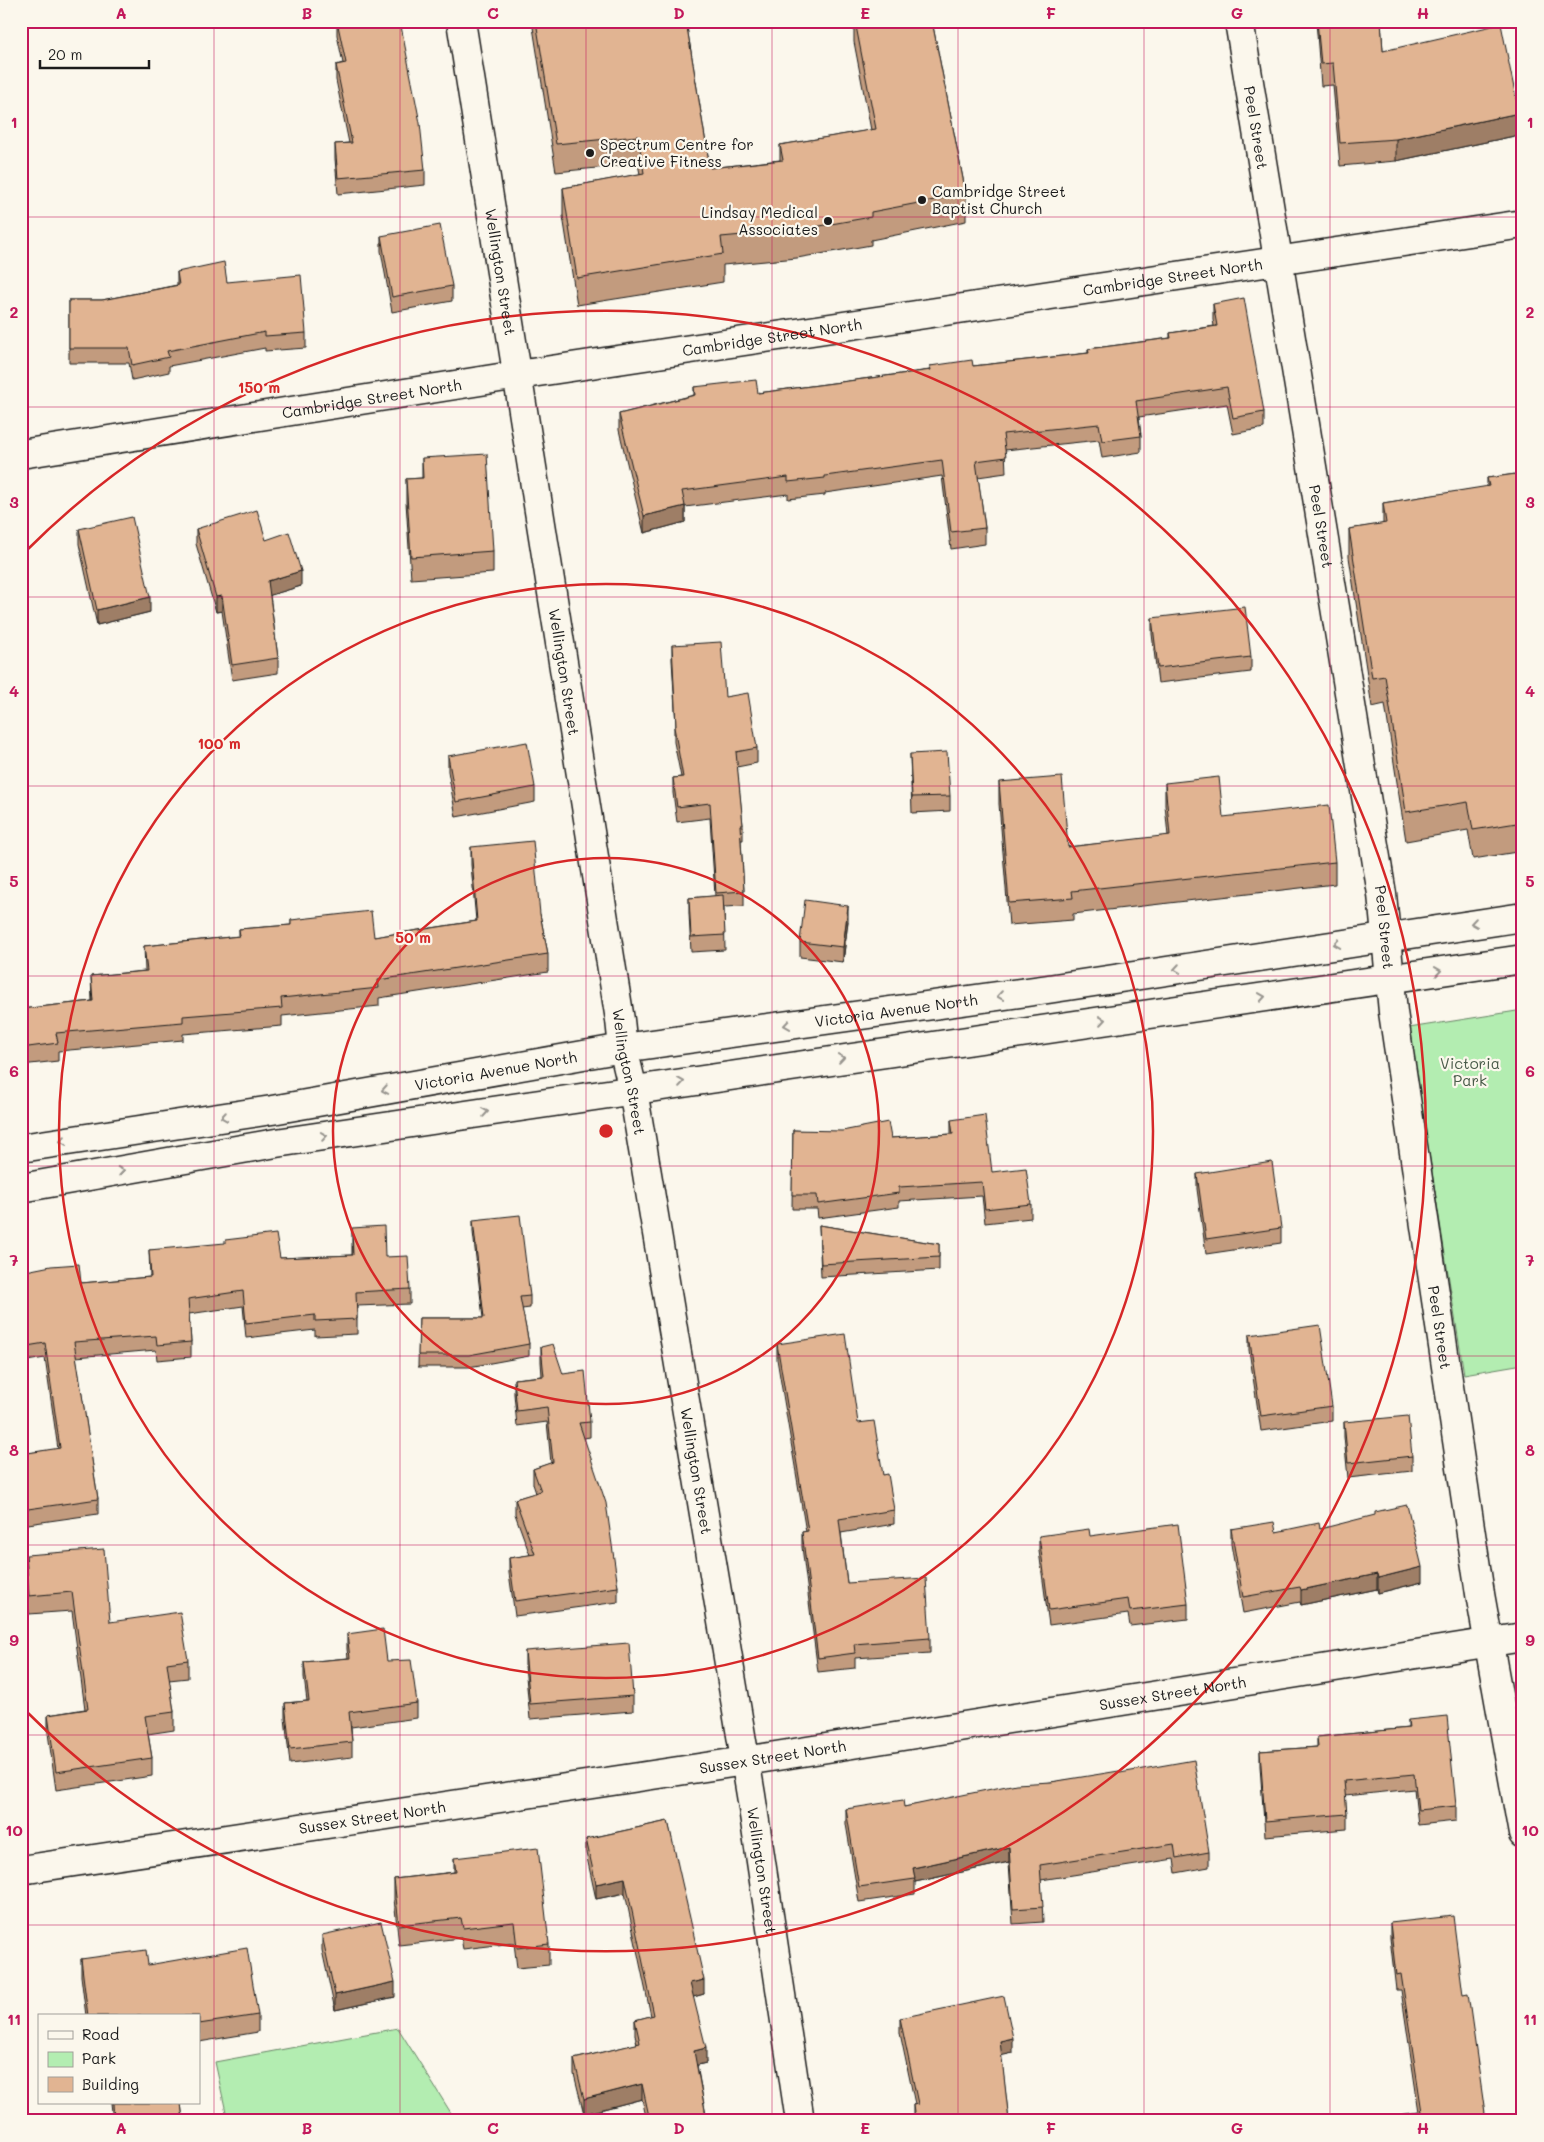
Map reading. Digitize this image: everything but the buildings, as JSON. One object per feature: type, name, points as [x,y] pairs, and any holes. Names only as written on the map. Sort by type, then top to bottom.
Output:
[{"type":"street","name":"Wellington Street","points":[[462,21],[620,1020],[622,1048],[632,1090],[745,1761],[800,2121]]},
{"type":"street","name":"Peel Street","points":[[1239,21],[1382,894],[1395,1022],[1480,1594],[1523,1834]]},
{"type":"street","name":"Cambridge Street North","points":[[21,454],[518,375],[1523,224]]},
{"type":"street","name":"Victoria Avenue North","points":[[21,1148],[272,1110],[622,1048],[1048,989],[1386,936],[1523,917]]},
{"type":"street","points":[[21,1188],[276,1143],[1523,958]]},
{"type":"street","points":[[1048,989],[1053,1027]]},
{"type":"street","points":[[272,1110],[276,1143]]},
{"type":"street","name":"Sussex Street North","points":[[21,1870],[745,1761],[1523,1637]]},
{"type":"green space","name":"Victoria Park","points":[[1523,1010],[1523,1364],[1464,1374],[1409,1028]]},
{"type":"green space","points":[[398,2028],[456,2121],[228,2121],[215,2062]]},
{"type":"place","name":"Spectrum Centre for Creative Fitness","points":[[590,153]]},
{"type":"place","name":"Cambridge Street Baptist Church","points":[[922,200]]},
{"type":"place","name":"Lindsay Medical Associates","points":[[828,221]]}]
